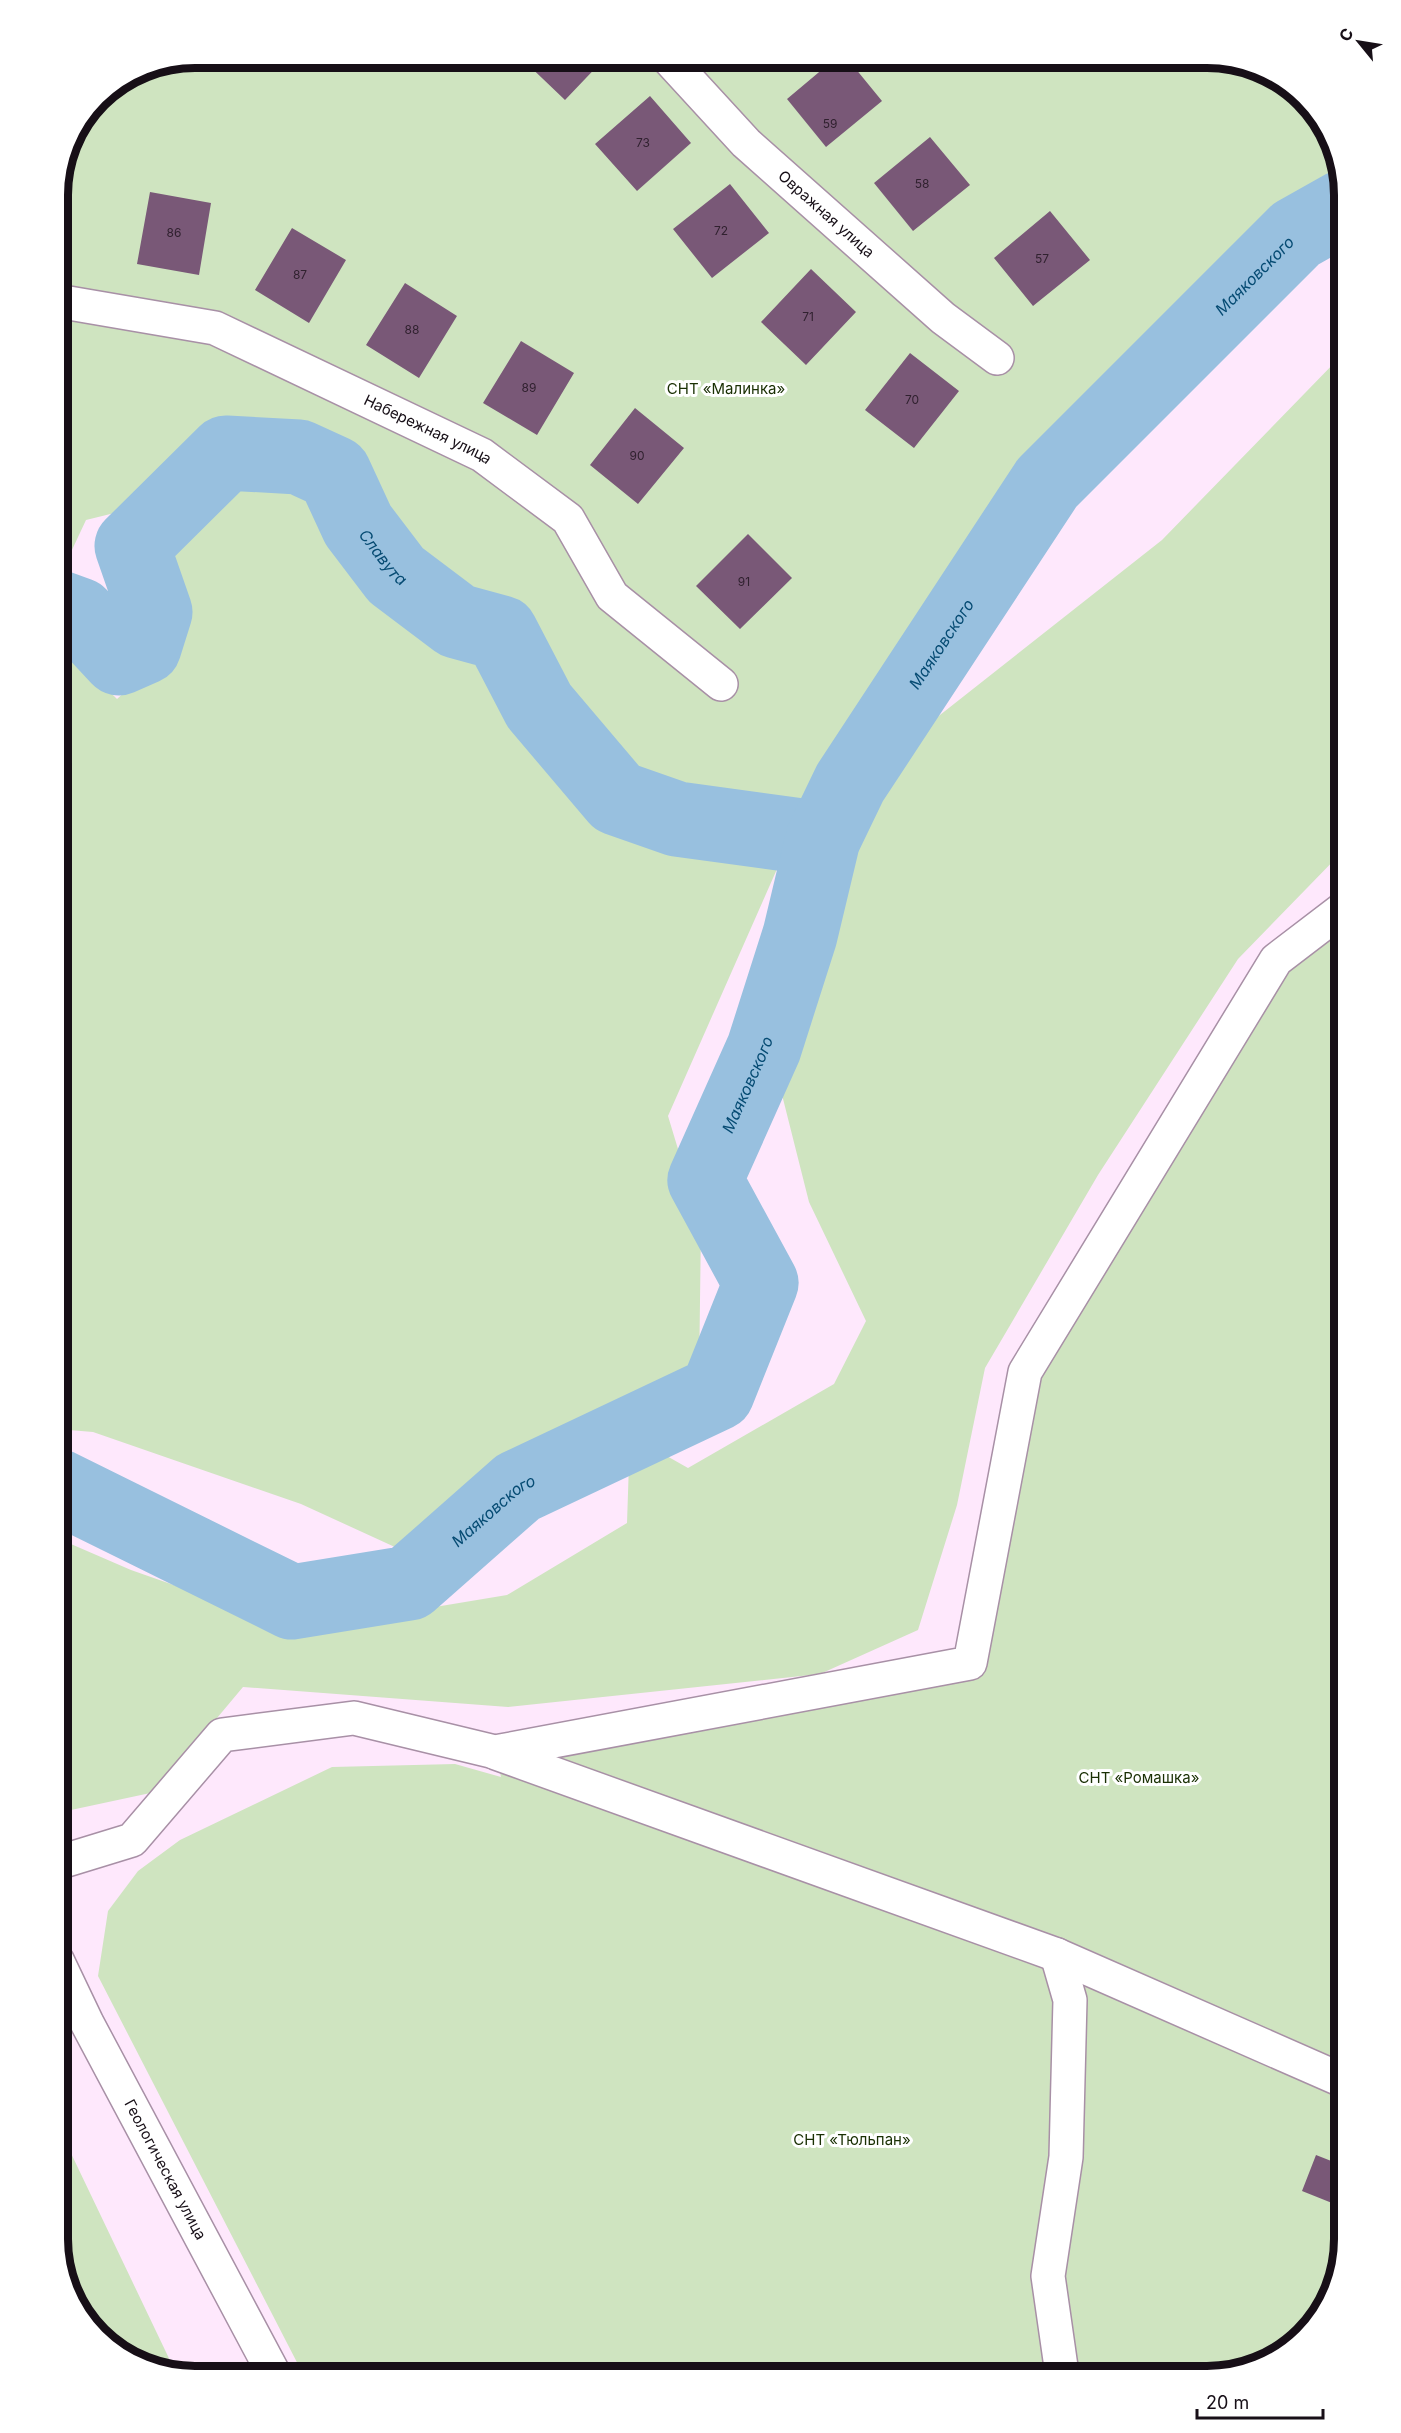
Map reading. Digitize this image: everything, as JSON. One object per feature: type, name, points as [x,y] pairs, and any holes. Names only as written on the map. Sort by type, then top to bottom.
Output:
[{"type":"street","name":"Овражная улица","points":[[677,68],[746,143],[943,318],[997,358]]},
{"type":"street","name":"Набережная улица","points":[[68,303],[215,328],[482,455],[568,519],[612,596],[721,684]]},
{"type":"street","points":[[495,1752],[970,1662],[1026,1372],[1276,960],[1334,916]]},
{"type":"street","points":[[68,1859],[132,1839],[222,1735],[354,1718],[495,1752],[1057,1954],[1334,2077]]},
{"type":"street","points":[[1057,1954],[1070,2000],[1066,2157],[1048,2276],[1061,2366]]},
{"type":"street","name":"Геологическая улица","points":[[68,1983],[269,2365]]},
{"type":"green space","name":"СНТ «Малинка»","points":[[186,68],[1215,68],[1248,74],[1277,89],[1302,111],[1312,124],[1327,153],[1334,194],[1334,216],[1100,430],[823,839],[677,819],[501,633],[457,621],[396,575],[358,525],[285,471],[86,520],[68,558],[69,178],[77,146],[84,131],[99,111],[131,84],[161,72]]},
{"type":"green space","points":[[1334,363],[1334,860],[1238,959],[1098,1175],[985,1368],[957,1505],[918,1630],[820,1674],[508,1707],[243,1687],[155,1792],[68,1811],[68,1543],[131,1570],[242,1609],[411,1611],[507,1595],[627,1523],[629,1463],[658,1451],[688,1468],[834,1384],[866,1321],[809,1202],[777,1075],[843,865],[926,726],[1162,540]]},
{"type":"green space","points":[[283,476],[374,571],[500,678],[591,789],[667,833],[777,869],[668,1116],[701,1225],[699,1377],[558,1433],[397,1548],[301,1504],[93,1432],[68,1430],[68,642],[81,663],[117,699],[160,660],[172,627],[148,516]]},
{"type":"green space","points":[[1334,916],[1334,2239],[1329,2272],[1317,2302],[1296,2328],[1277,2344],[1248,2359],[1207,2366],[298,2365],[98,1976],[108,1911],[138,1871],[180,1840],[332,1767],[455,1764],[501,1777],[495,1752],[969,1662],[1025,1372],[1276,960]]},
{"type":"green space","points":[[68,2147],[171,2363],[153,2359],[138,2352],[111,2334],[89,2309],[77,2287],[69,2255]]},
{"type":"building","points":[[532,68],[596,68],[565,100]]},
{"type":"building","points":[[824,68],[855,68],[882,101],[826,147],[787,99]]},
{"type":"building","points":[[650,96],[691,143],[637,191],[595,144]]},
{"type":"building","points":[[930,137],[970,185],[913,231],[874,183]]},
{"type":"building","points":[[730,184],[769,233],[712,278],[673,229]]},
{"type":"building","points":[[150,192],[211,203],[199,275],[137,264]]},
{"type":"building","points":[[1050,211],[1090,260],[1033,306],[994,258]]},
{"type":"building","points":[[292,228],[346,260],[309,323],[255,290]]},
{"type":"building","points":[[811,269],[856,312],[806,365],[761,322]]},
{"type":"building","points":[[405,283],[457,316],[419,378],[366,345]]},
{"type":"building","points":[[521,341],[574,373],[537,435],[483,403]]},
{"type":"building","points":[[910,353],[959,391],[914,448],[865,410]]},
{"type":"building","points":[[635,408],[684,448],[638,504],[590,465]]},
{"type":"building","points":[[748,534],[792,578],[740,629],[696,586]]},
{"type":"building","points":[[1316,2155],[1334,2162],[1332,2203],[1302,2191]]},
{"type":"waterway","name":"Маяковского","points":[[68,1491],[292,1602],[409,1583],[518,1487],[717,1393],[761,1283],[705,1180],[764,1048],[800,935],[823,839],[850,783],[1047,483],[1296,234],[1334,213]]},
{"type":"waterway","name":"Славута","points":[[68,611],[79,615],[119,658],[144,647],[155,612],[132,546],[226,453],[299,457],[334,473],[358,525],[396,575],[457,621],[501,633],[539,706],[617,798],[677,819],[823,839]]},
{"type":"park label","name":"СНТ «Ромашка»","points":[[1139,1778]]},
{"type":"park label","name":"СНТ «Тюльпан»","points":[[852,2140]]}]
